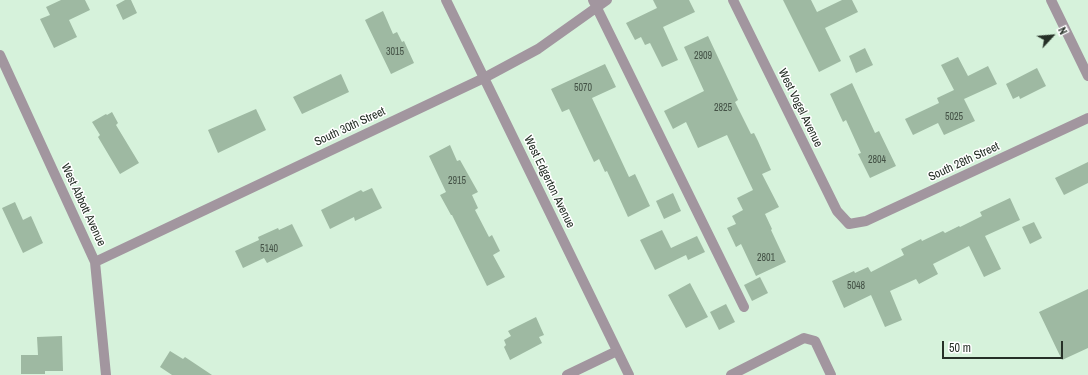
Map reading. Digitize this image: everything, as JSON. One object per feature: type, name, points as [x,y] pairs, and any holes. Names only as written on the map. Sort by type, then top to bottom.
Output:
[{"type":"street","name":"West Edgerton Avenue","points":[[446,0],[629,375]]},
{"type":"street","name":"South 30th Street","points":[[95,262],[484,78],[538,49],[595,4],[608,0]]},
{"type":"street","name":"West Vogel Avenue","points":[[733,0],[837,211],[849,224]]},
{"type":"street","points":[[1051,0],[1088,76]]},
{"type":"street","points":[[595,4],[744,307]]},
{"type":"street","name":"West Abbott Avenue","points":[[0,55],[95,262],[106,375]]},
{"type":"street","name":"South 28th Street","points":[[849,224],[866,221],[1088,118]]},
{"type":"street","points":[[731,375],[804,338],[815,342],[831,375]]},
{"type":"street","points":[[567,375],[617,351]]},
{"type":"building","points":[[61,0],[85,0],[90,10],[69,20],[77,37],[54,48],[40,19],[50,15],[46,7]]},
{"type":"building","points":[[125,0],[131,0],[137,13],[123,20],[116,5]]},
{"type":"building","points":[[653,0],[689,0],[695,12],[663,27],[678,60],[662,67],[650,43],[645,45],[641,37],[635,40],[626,23],[657,8]]},
{"type":"building","points":[[783,0],[811,0],[817,12],[842,0],[852,0],[858,12],[825,28],[841,61],[819,72]]},
{"type":"building","points":[[383,11],[393,34],[397,32],[402,42],[404,41],[414,63],[391,74],[365,20]]},
{"type":"building","points":[[708,36],[738,100],[735,102],[751,134],[754,133],[771,170],[762,174],[779,207],[765,214],[786,262],[756,276],[741,244],[736,247],[727,228],[736,224],[732,216],[743,210],[737,198],[753,190],[727,135],[698,148],[686,122],[673,129],[664,111],[704,91],[684,47]]},
{"type":"building","points":[[865,48],[873,65],[856,73],[849,56]]},
{"type":"building","points":[[958,57],[968,76],[988,66],[997,84],[964,99],[975,121],[944,135],[938,123],[913,135],[905,119],[939,103],[937,98],[954,90],[941,65]]},
{"type":"building","points":[[605,64],[616,87],[592,98],[629,177],[635,174],[650,206],[628,217],[607,171],[605,172],[599,159],[594,162],[569,109],[562,112],[551,89]]},
{"type":"building","points":[[1037,68],[1046,86],[1020,99],[1019,96],[1013,99],[1006,84]]},
{"type":"building","points":[[341,74],[349,92],[302,114],[293,97]]},
{"type":"building","points":[[852,83],[875,133],[879,131],[896,166],[870,178],[858,154],[861,153],[846,120],[843,122],[830,94]]},
{"type":"building","points":[[256,109],[266,130],[218,153],[208,130]]},
{"type":"building","points":[[112,112],[118,123],[116,125],[139,163],[120,174],[98,137],[100,135],[92,122]]},
{"type":"building","points":[[450,145],[457,161],[460,160],[478,192],[472,195],[478,208],[475,210],[489,237],[492,235],[500,251],[493,255],[505,277],[487,286],[452,215],[440,195],[446,192],[429,156]]},
{"type":"building","points":[[1088,162],[1088,183],[1064,195],[1055,178]]},
{"type":"building","points":[[372,188],[382,208],[355,221],[354,217],[330,229],[321,210],[361,190],[363,192]]},
{"type":"building","points":[[673,193],[681,211],[664,219],[656,201]]},
{"type":"building","points":[[1010,198],[1020,220],[985,236],[1001,269],[984,277],[969,246],[933,264],[938,274],[919,284],[916,279],[890,291],[902,320],[885,327],[871,295],[844,308],[832,281],[854,271],[855,273],[868,267],[871,272],[904,255],[901,249],[921,239],[922,241],[943,231],[945,233],[959,226],[960,227],[982,216],[980,212]]},
{"type":"building","points":[[15,202],[23,220],[31,216],[43,243],[23,253],[2,208]]},
{"type":"building","points":[[1034,222],[1042,238],[1030,244],[1022,227]]},
{"type":"building","points":[[292,224],[303,246],[267,263],[264,258],[243,268],[235,251],[259,240],[258,237],[278,228],[279,230]]},
{"type":"building","points":[[662,230],[671,248],[697,236],[705,252],[688,260],[686,255],[655,270],[640,240]]},
{"type":"building","points":[[760,277],[768,293],[752,301],[744,285]]},
{"type":"building","points":[[690,283],[708,317],[686,328],[668,295]]},
{"type":"building","points":[[1088,289],[1088,348],[1062,360],[1039,312]]},
{"type":"building","points":[[726,304],[735,322],[719,330],[710,312]]},
{"type":"building","points":[[536,317],[544,335],[539,337],[542,343],[510,360],[504,347],[506,345],[504,340],[511,336],[508,331]]},
{"type":"building","points":[[62,336],[63,371],[45,371],[45,374],[21,374],[21,355],[38,355],[37,337]]},
{"type":"building","points":[[170,351],[183,359],[185,357],[212,375],[172,375],[160,367]]}]
